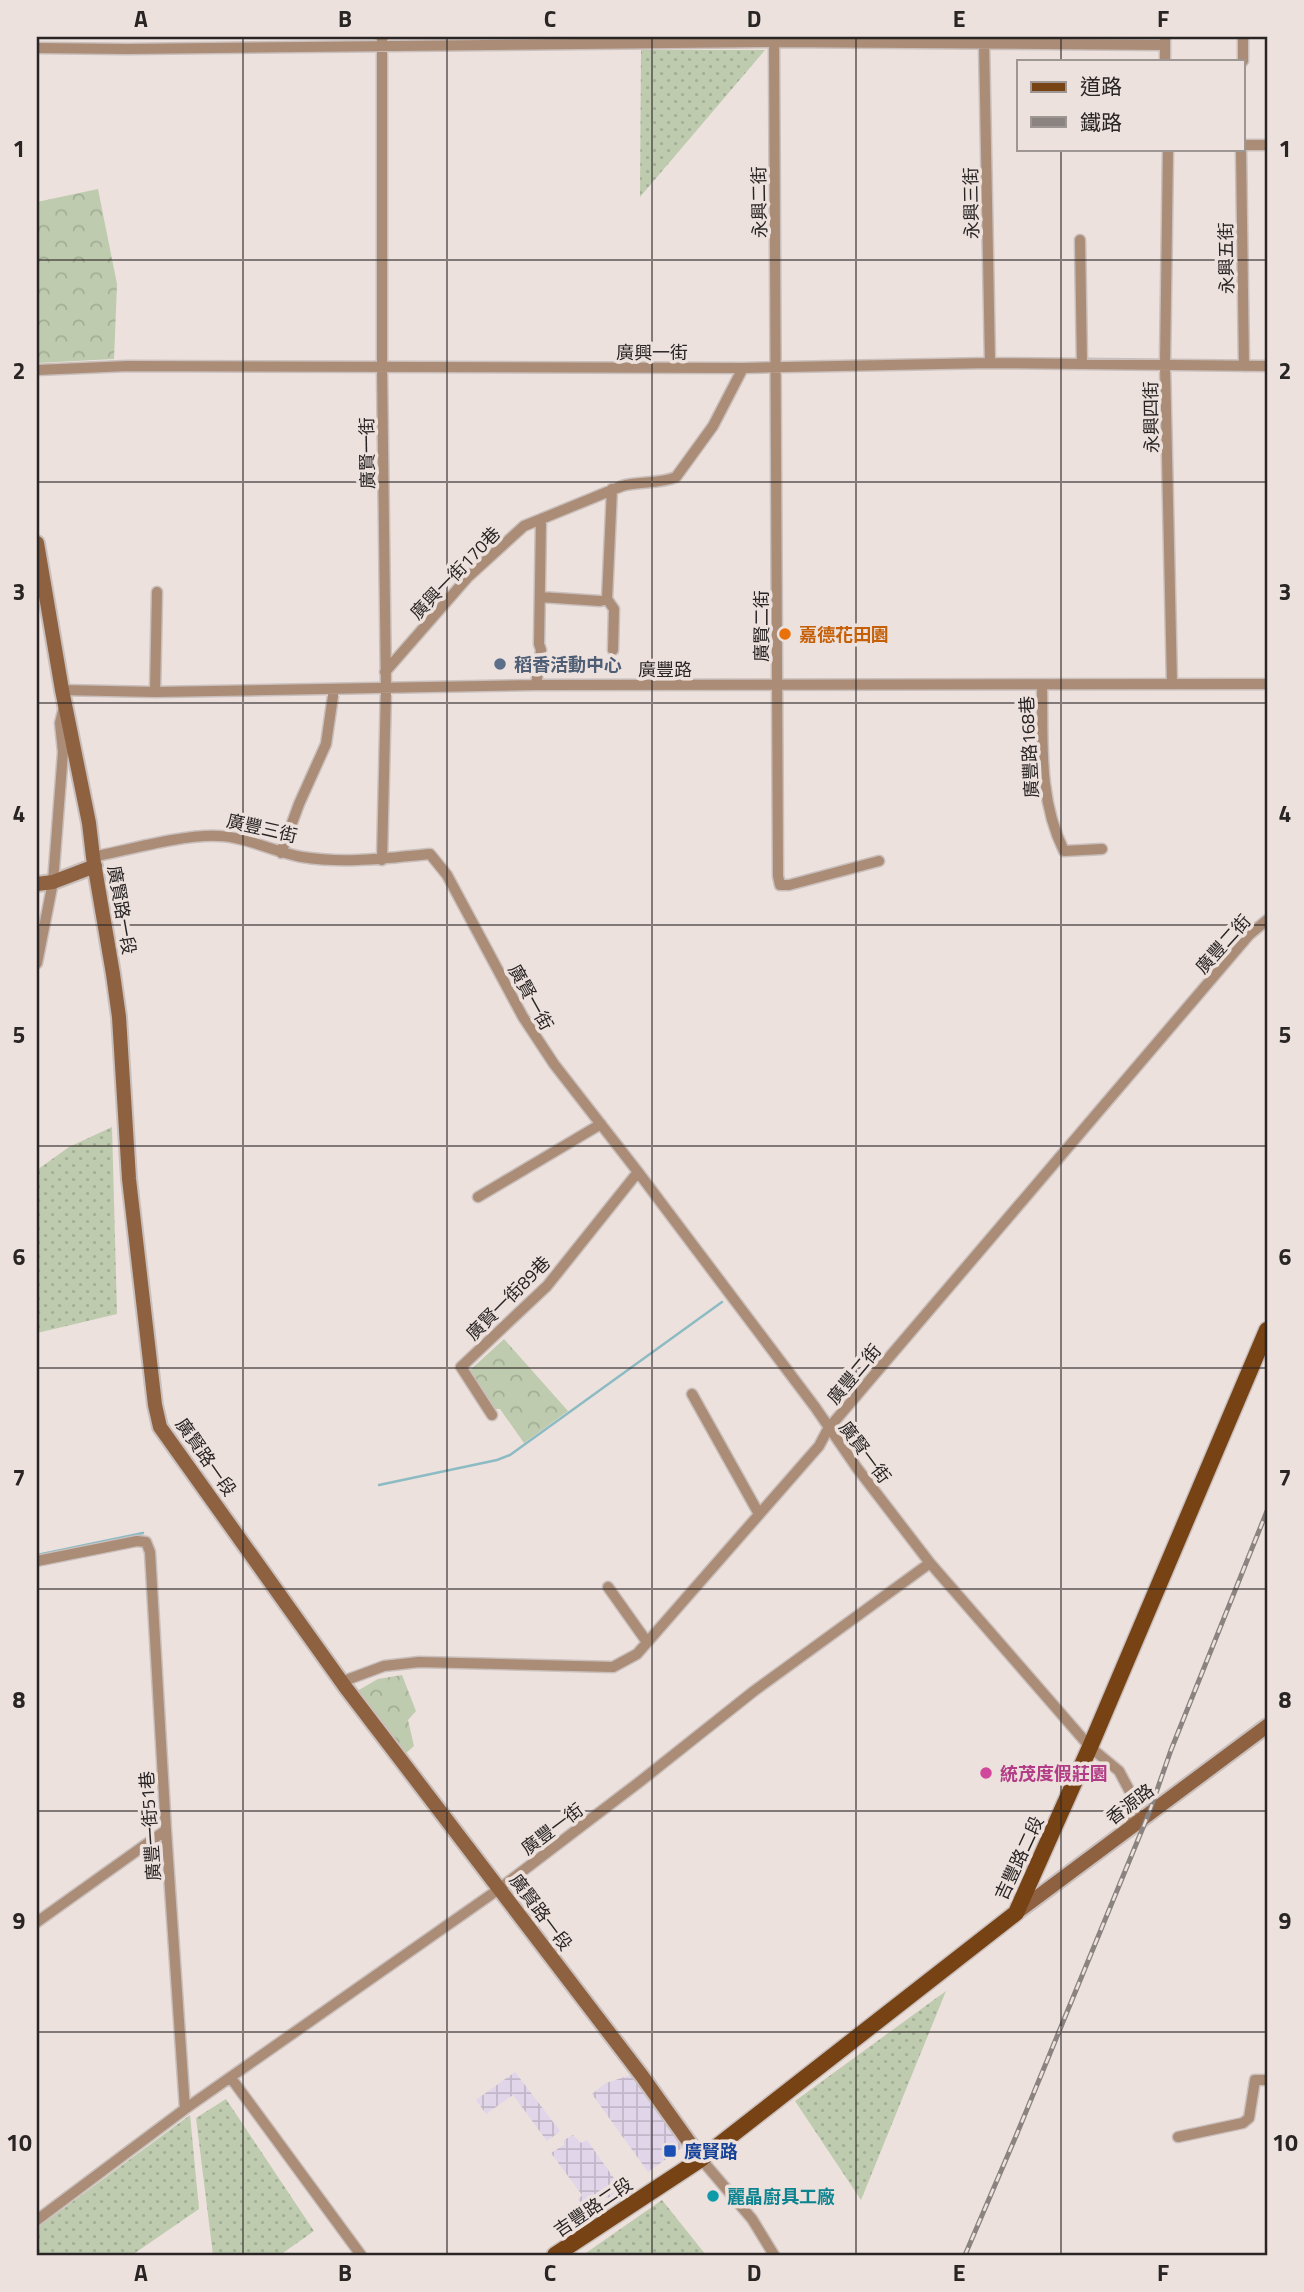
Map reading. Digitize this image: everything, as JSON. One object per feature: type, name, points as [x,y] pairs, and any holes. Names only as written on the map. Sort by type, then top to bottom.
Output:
[{"type":"main road","name":"吉豐路二段","points":[[555,2255],[701,2159],[1016,1913],[1267,1330]]},
{"type":"street","points":[[1242,60],[1243,37]]},
{"type":"street","name":"永興二街","points":[[774,39],[777,367]]},
{"type":"street","points":[[37,48],[127,49],[382,41],[1165,41],[1165,60]]},
{"type":"street","name":"廣賢一街","points":[[382,41],[386,689],[382,860],[430,854],[434,857],[447,875],[533,1034],[815,1407],[828,1429],[930,1563],[1090,1746],[1119,1771],[1136,1803],[1130,1827]]},
{"type":"street","name":"永興三街","points":[[984,42],[990,363]]},
{"type":"street","points":[[1244,147],[1267,145]]},
{"type":"street","name":"永興四街","points":[[1168,150],[1165,365],[1172,684]]},
{"type":"street","name":"永興五街","points":[[1242,150],[1244,366]]},
{"type":"street","points":[[1080,240],[1082,363]]},
{"type":"street","name":"廣興一街","points":[[37,370],[128,366],[743,368],[990,363],[1267,366]]},
{"type":"street","name":"廣賢二街","points":[[777,367],[778,876],[780,885],[789,885],[879,861]]},
{"type":"street","name":"廣興一街170巷","points":[[385,673],[485,559],[524,526],[612,489],[676,477],[713,426],[743,368]]},
{"type":"street","points":[[612,489],[607,599],[614,609],[613,650]]},
{"type":"street","points":[[536,685],[541,650],[541,519]]},
{"type":"street","name":"廣賢路一段","points":[[37,543],[89,823],[117,1006],[129,1180],[155,1405],[160,1427],[341,1682],[661,2102],[701,2159]]},
{"type":"street","points":[[155,692],[157,592]]},
{"type":"street","points":[[540,597],[600,601],[607,599]]},
{"type":"street","name":"廣豐路","points":[[64,697],[155,692],[536,685],[1267,684]]},
{"type":"street","name":"廣豐路168巷","points":[[1042,685],[1046,799],[1054,831],[1064,851],[1102,849]]},
{"type":"street","points":[[281,853],[326,744],[334,689]]},
{"type":"street","points":[[37,963],[53,881],[62,789],[63,752],[60,723],[64,697]]},
{"type":"street","name":"廣豐三街","points":[[37,884],[53,881],[94,862],[176,841],[220,836],[281,853],[336,861],[382,860]]},
{"type":"street","name":"廣豐二街","points":[[341,1682],[384,1666],[419,1662],[613,1667],[638,1654],[819,1446],[828,1429],[1250,935],[1267,920]]},
{"type":"street","points":[[478,1197],[601,1124]]},
{"type":"street","name":"廣賢一街89巷","points":[[492,1415],[461,1367],[547,1286],[638,1172]]},
{"type":"street","points":[[692,1394],[759,1514]]},
{"type":"street","name":"廣豐一街51巷","points":[[37,1561],[137,1541],[146,1542],[150,1552],[185,2109]]},
{"type":"street","name":"廣豐一街","points":[[37,2220],[185,2109],[499,1889],[754,1691],[930,1563]]},
{"type":"street","points":[[608,1587],[647,1642]]},
{"type":"street","name":"香源路","points":[[1016,1913],[1267,1726]]},
{"type":"street","points":[[37,1922],[166,1830]]},
{"type":"street","points":[[231,2078],[361,2255]]},
{"type":"street","points":[[1178,2137],[1243,2123],[1249,2118],[1255,2080],[1267,2080]]},
{"type":"street","points":[[701,2159],[752,2219],[774,2255]]},
{"type":"shaded area","points":[[515,2072],[560,2131],[547,2141],[513,2095],[486,2114],[476,2100]]},
{"type":"shaded area","points":[[634,2074],[664,2110],[683,2147],[648,2172],[592,2094],[606,2083]]},
{"type":"shaded area","points":[[573,2135],[581,2143],[587,2140],[623,2191],[609,2201],[605,2197],[589,2208],[584,2207],[578,2200],[582,2195],[551,2153]]},
{"type":"green space","points":[[641,50],[765,50],[640,197]]},
{"type":"green space","points":[[98,189],[117,284],[114,359],[37,363],[37,202]]},
{"type":"green space","points":[[112,1127],[117,1314],[37,1333],[37,1170],[69,1147]]},
{"type":"green space","points":[[504,1339],[568,1411],[524,1443],[500,1409],[493,1409],[468,1372]]},
{"type":"green space","points":[[402,1675],[416,1711],[408,1720],[414,1746],[404,1755],[357,1691],[378,1679]]},
{"type":"green space","points":[[946,1991],[861,2200],[795,2101]]},
{"type":"green space","points":[[226,2099],[314,2231],[280,2255],[213,2255],[196,2118]]},
{"type":"green space","points":[[190,2115],[199,2209],[132,2255],[37,2255],[37,2228]]},
{"type":"green space","points":[[662,2200],[706,2255],[583,2255]]},
{"type":"waterway","points":[[379,1485],[510,1455],[722,1302]]},
{"type":"waterway","points":[[37,1555],[143,1533]]},
{"type":"railway","points":[[965,2255],[1149,1813],[1171,1750],[1267,1511]]},
{"type":"place","name":"嘉德花田園","points":[[785,634]]},
{"type":"place","name":"稻香活動中心","points":[[500,664]]},
{"type":"place","name":"統茂度假莊園","points":[[986,1773]]},
{"type":"place","name":"廣賢路","points":[[670,2151]]},
{"type":"place","name":"麗晶廚具工廠","points":[[713,2196]]}]
